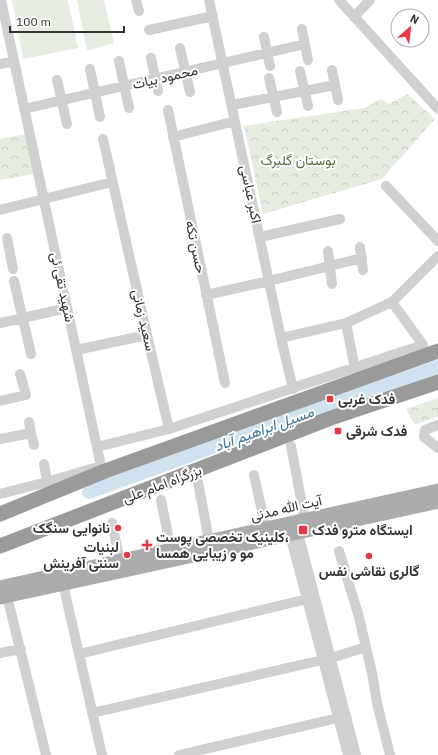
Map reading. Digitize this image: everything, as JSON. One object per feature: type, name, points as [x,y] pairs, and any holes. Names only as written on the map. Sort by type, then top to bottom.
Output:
[{"type":"highway","points":[[0,514],[142,458],[438,351]]},
{"type":"highway","name":"بزرگراه امام علی","points":[[0,546],[331,418],[438,382]]},
{"type":"main road","name":"آیت الله مدنی","points":[[2,594],[63,584],[296,527],[438,490]]},
{"type":"main road","points":[[296,527],[438,502]]},
{"type":"main road","name":"آیت الله مدنی","points":[[2,594],[120,561],[171,550],[210,547],[266,529],[296,527]]},
{"type":"street","name":"شهید تقی ئی","points":[[1,0],[101,466],[48,482]]},
{"type":"street","points":[[136,0],[139,11]]},
{"type":"street","name":"اکبر عباسی","points":[[209,0],[293,389]]},
{"type":"street","points":[[339,0],[438,109]]},
{"type":"street","points":[[354,17],[370,0]]},
{"type":"street","points":[[149,30],[213,16]]},
{"type":"street","points":[[302,29],[308,60]]},
{"type":"street","points":[[264,38],[270,66]]},
{"type":"street","name":"محمود بیات","points":[[24,109],[305,44]]},
{"type":"street","points":[[180,48],[190,92]]},
{"type":"street","points":[[151,58],[158,91]]},
{"type":"street","points":[[0,64],[14,61]]},
{"type":"street","points":[[119,61],[129,108]]},
{"type":"street","points":[[90,69],[100,117]]},
{"type":"street","points":[[332,70],[338,100]]},
{"type":"street","points":[[300,71],[308,106]]},
{"type":"street","points":[[269,78],[277,112]]},
{"type":"street","points":[[57,80],[67,124]]},
{"type":"street","points":[[232,105],[334,85]]},
{"type":"street","name":"حسن تکه","points":[[168,110],[225,383]]},
{"type":"street","points":[[173,137],[235,121]]},
{"type":"street","name":"سعید زمانی","points":[[103,139],[169,428]]},
{"type":"street","points":[[0,210],[112,182]]},
{"type":"street","points":[[386,186],[438,242]]},
{"type":"street","points":[[260,237],[340,220]]},
{"type":"street","points":[[7,238],[14,269]]},
{"type":"street","points":[[360,247],[363,270]]},
{"type":"street","points":[[328,251],[332,284]]},
{"type":"street","points":[[0,257],[11,255]]},
{"type":"street","points":[[281,338],[346,323],[392,302],[438,256]]},
{"type":"street","points":[[206,295],[362,258]]},
{"type":"street","points":[[14,281],[32,354]]},
{"type":"street","points":[[97,447],[169,428],[355,369],[423,345],[392,302]]},
{"type":"street","points":[[0,323],[67,308]]},
{"type":"street","points":[[346,323],[355,369]]},
{"type":"street","points":[[76,350],[147,335]]},
{"type":"street","points":[[0,401],[26,396],[20,374]]},
{"type":"street","points":[[29,422],[34,445]]},
{"type":"street","points":[[438,425],[425,430],[423,434],[424,437],[438,448]]},
{"type":"street","points":[[0,439],[31,434]]},
{"type":"street","points":[[291,446],[296,527],[307,599],[327,658],[356,755]]},
{"type":"street","points":[[0,494],[48,482],[44,464]]},
{"type":"street","points":[[254,475],[266,529]]},
{"type":"street","points":[[198,482],[210,547]]},
{"type":"street","points":[[160,500],[171,550]]},
{"type":"street","points":[[112,523],[120,561]]},
{"type":"street","points":[[296,527],[327,658],[338,718],[348,755]]},
{"type":"street","points":[[339,551],[359,617],[377,703],[390,755]]},
{"type":"street","points":[[63,584],[102,755]]},
{"type":"street","points":[[2,594],[21,649],[46,755]]},
{"type":"street","points":[[79,654],[307,599]]},
{"type":"street","points":[[92,713],[327,658],[366,647]]},
{"type":"street","points":[[0,653],[21,649]]},
{"type":"street","points":[[179,755],[338,718]]},
{"type":"green space","points":[[12,0],[68,0],[78,48],[23,59]]},
{"type":"green space","points":[[77,0],[104,0],[114,43],[87,51]]},
{"type":"green space","name":"بوستان گلبرگ","points":[[407,94],[435,119],[382,179],[263,214],[244,126],[364,108],[381,99],[389,104]]},
{"type":"green space","points":[[26,134],[34,174],[0,180],[0,139]]},
{"type":"green space","points":[[438,398],[438,416],[415,425],[406,409]]},
{"type":"waterway","name":"مسیل ابراهیم آباد","points":[[89,492],[333,403],[438,367]]},
{"type":"place","name":"فدک غربی","points":[[330,399]]},
{"type":"place","name":"فدک شرقی","points":[[338,431]]},
{"type":"place","name":"نانوایی سنگک","points":[[118,528]]},
{"type":"place","name":"ایستگاه مترو فدک","points":[[303,530]]},
{"type":"place","name":"کلینیک تخصصی پوست، مو و زیبایی همسا","points":[[147,545]]},
{"type":"place","name":"لبنیات سنتی آفرینش","points":[[127,555]]},
{"type":"place","name":"گالری نقاشی نفس","points":[[369,556]]}]
